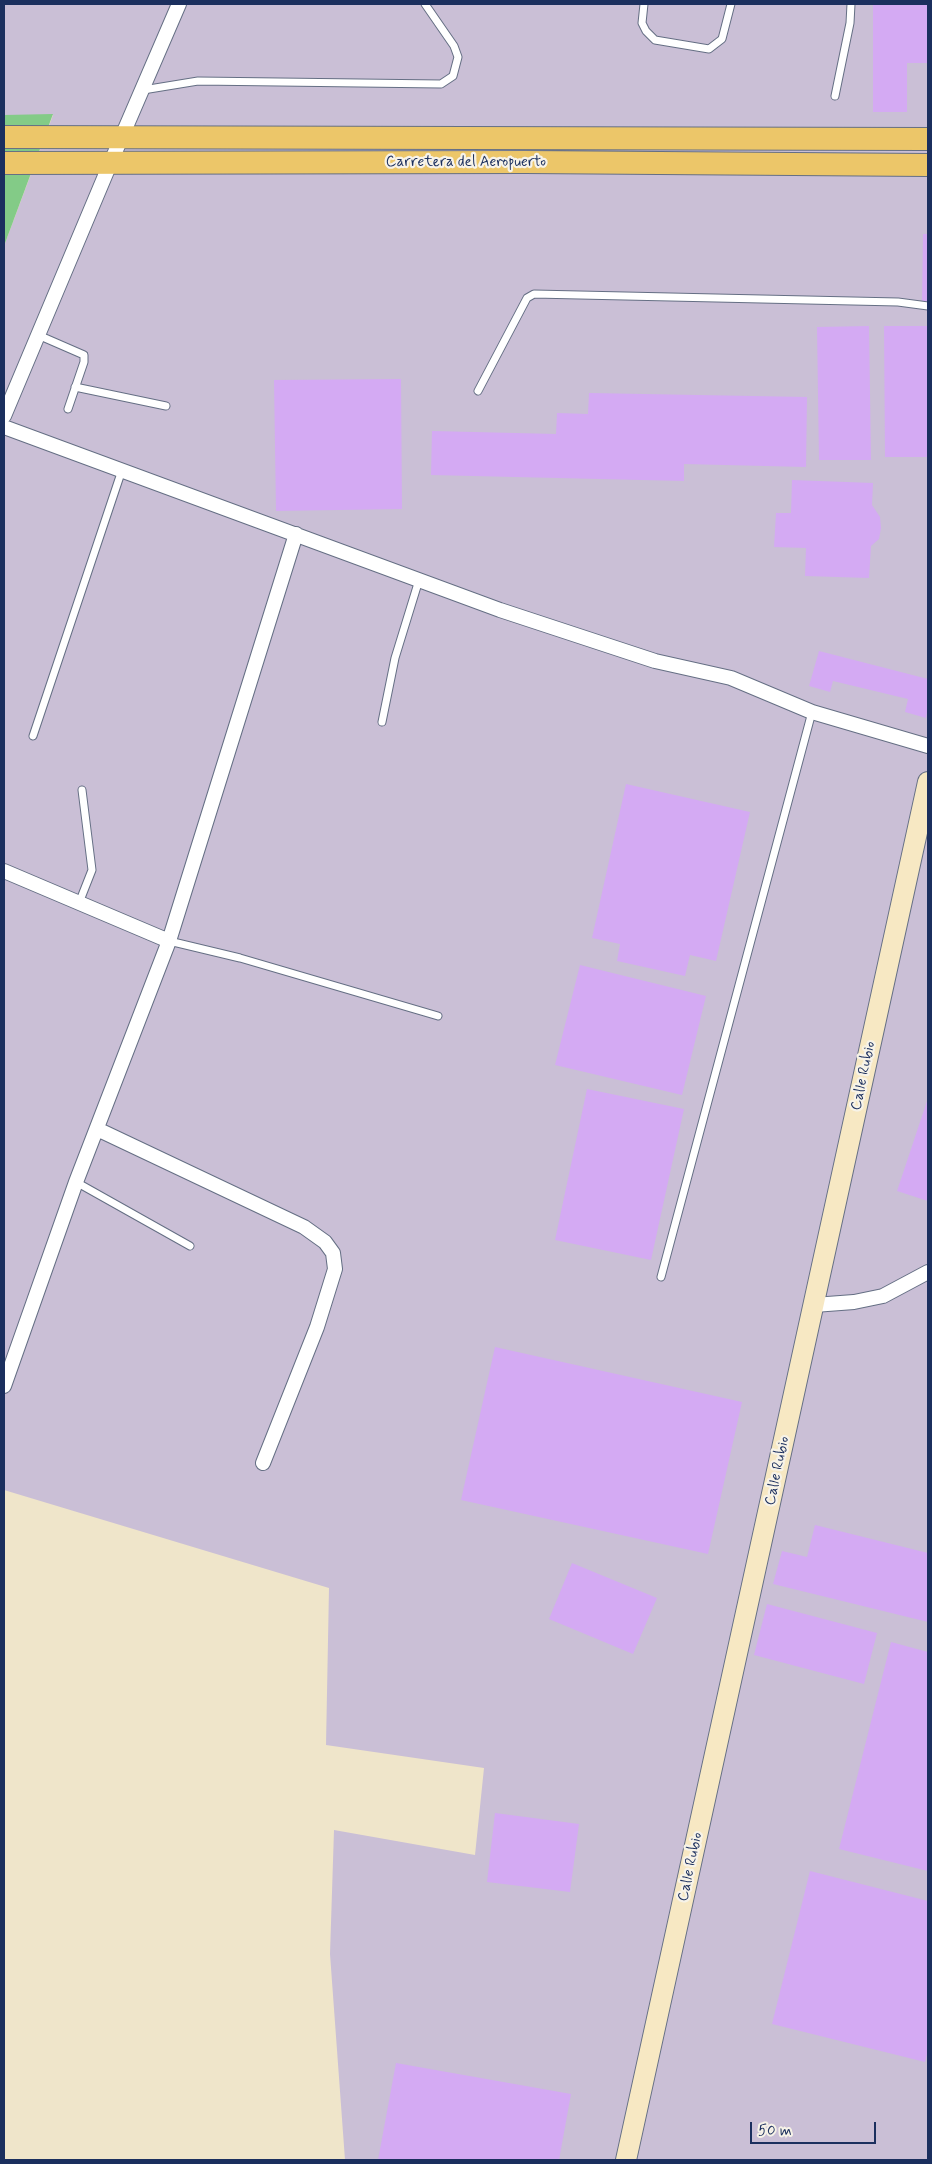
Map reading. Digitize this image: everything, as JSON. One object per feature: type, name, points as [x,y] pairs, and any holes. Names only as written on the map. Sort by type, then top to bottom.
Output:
[{"type":"main road","name":"Carretera del Aeropuerto","points":[[4,137],[122,139],[928,139]]},
{"type":"main road","points":[[658,139],[658,163]]},
{"type":"main road","name":"Carretera del Aeropuerto","points":[[4,163],[928,165]]},
{"type":"street","points":[[4,416],[7,401],[38,335],[180,4]]},
{"type":"street","points":[[4,427],[419,580],[613,649],[655,661],[730,678],[812,712],[928,746]]},
{"type":"street","points":[[4,1386],[76,1182],[169,941],[296,534]]},
{"type":"street","name":"Calle Rubio","points":[[626,2160],[928,782]]},
{"type":"street","points":[[4,871],[169,941]]},
{"type":"street","points":[[97,1128],[304,1227],[326,1242],[333,1253],[335,1269],[317,1327],[263,1463]]},
{"type":"street","points":[[814,1305],[854,1302],[883,1296],[928,1272]]},
{"type":"lane","points":[[142,90],[198,81],[441,84],[453,76],[458,57],[454,46],[425,4]]},
{"type":"lane","points":[[644,4],[642,23],[646,31],[655,40],[709,49],[722,39],[731,4]]},
{"type":"lane","points":[[835,96],[850,22],[851,4]]},
{"type":"lane","points":[[478,391],[527,298],[534,294],[884,302],[928,306]]},
{"type":"lane","points":[[38,335],[84,355],[84,362],[68,409]]},
{"type":"lane","points":[[76,387],[166,406]]},
{"type":"lane","points":[[33,736],[122,470]]},
{"type":"lane","points":[[382,722],[395,658],[419,580]]},
{"type":"lane","points":[[660,1277],[812,712]]},
{"type":"lane","points":[[79,903],[92,870],[82,790]]},
{"type":"lane","points":[[169,941],[240,958],[438,1016]]},
{"type":"lane","points":[[76,1182],[190,1246]]},
{"type":"shaded area","points":[[4,4],[928,4],[928,2160],[345,2160],[330,1954],[334,1830],[475,1855],[484,1768],[326,1745],[329,1588],[4,1490],[4,246],[53,115],[4,115]]},
{"type":"green space","points":[[53,114],[4,246],[4,115]]},
{"type":"building","points":[[873,4],[928,4],[928,63],[907,63],[907,112],[873,112]]},
{"type":"building","points":[[923,234],[928,234],[928,303],[922,302]]},
{"type":"building","points":[[869,326],[871,460],[819,460],[817,327]]},
{"type":"building","points":[[884,326],[928,326],[928,457],[885,457]]},
{"type":"building","points":[[401,379],[402,509],[276,511],[274,380]]},
{"type":"building","points":[[589,393],[807,397],[806,467],[684,464],[684,481],[431,475],[432,431],[556,434],[557,413],[588,414]]},
{"type":"building","points":[[792,480],[873,483],[872,505],[880,517],[881,528],[879,539],[871,546],[869,578],[805,576],[806,548],[774,547],[776,513],[791,513]]},
{"type":"building","points":[[819,651],[928,679],[926,718],[905,712],[908,699],[833,681],[830,692],[809,686]]},
{"type":"building","points":[[626,784],[750,812],[716,961],[690,955],[685,976],[617,961],[620,944],[592,938]]},
{"type":"building","points":[[580,965],[706,996],[682,1095],[555,1065]]},
{"type":"building","points":[[587,1089],[684,1109],[651,1260],[555,1240]]},
{"type":"building","points":[[928,1098],[928,1201],[897,1191]]},
{"type":"building","points":[[495,1347],[742,1402],[708,1554],[461,1500]]},
{"type":"building","points":[[815,1525],[928,1553],[928,1622],[773,1584],[782,1551],[807,1557]]},
{"type":"building","points":[[572,1563],[657,1598],[633,1654],[549,1619]]},
{"type":"building","points":[[767,1604],[877,1633],[864,1684],[754,1655]]},
{"type":"building","points":[[891,1642],[928,1652],[928,1871],[839,1849]]},
{"type":"building","points":[[495,1813],[579,1824],[570,1892],[487,1882]]},
{"type":"building","points":[[810,1871],[928,1901],[928,2050],[925,2062],[772,2024]]},
{"type":"building","points":[[396,2063],[571,2094],[559,2160],[378,2160]]}]
